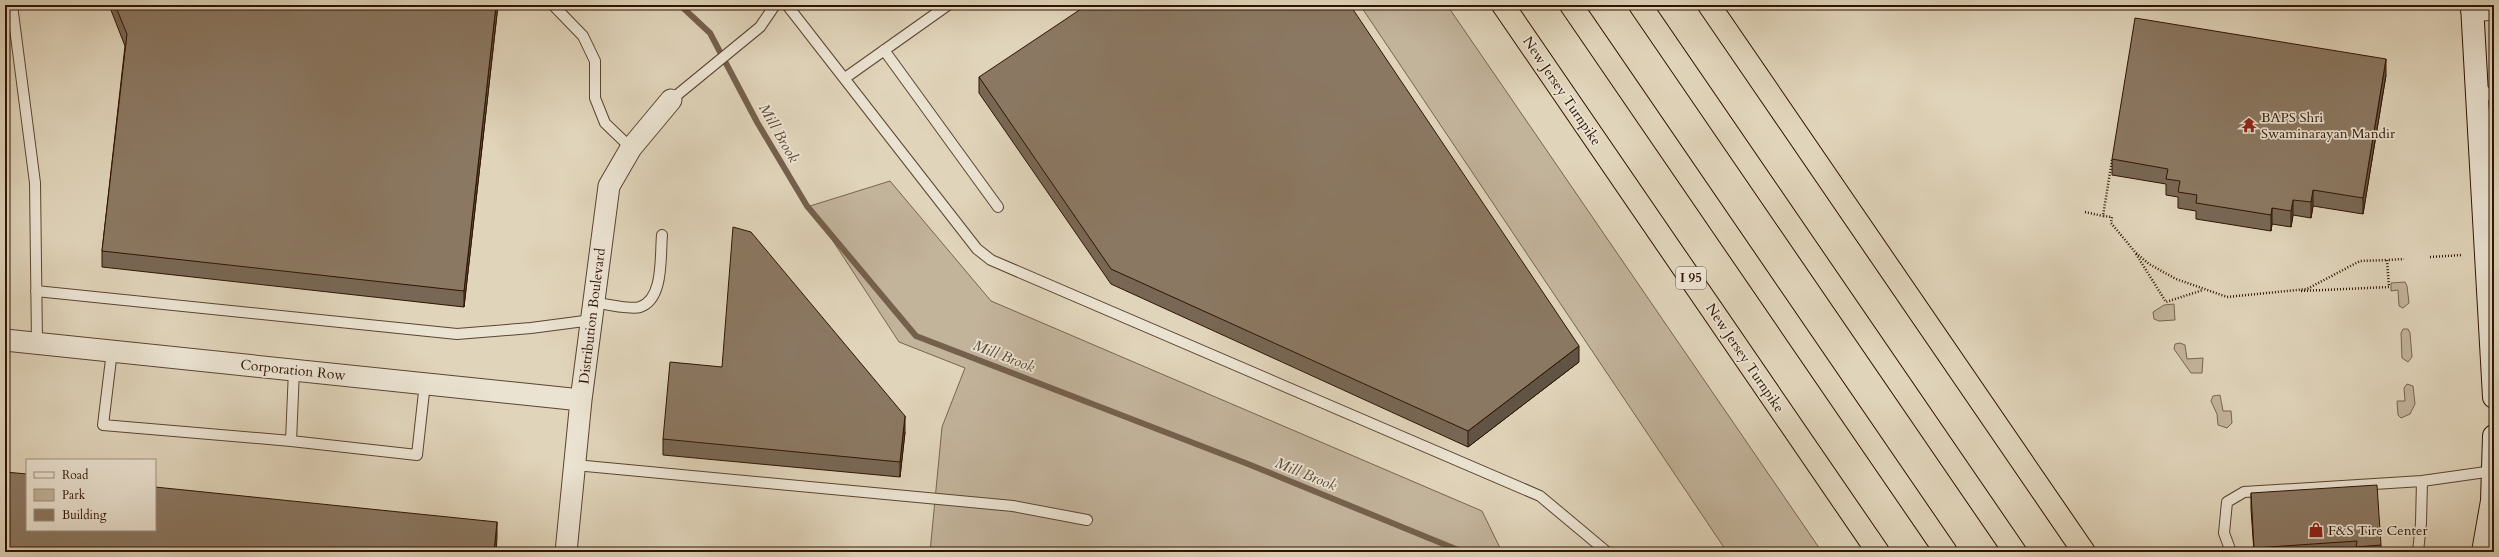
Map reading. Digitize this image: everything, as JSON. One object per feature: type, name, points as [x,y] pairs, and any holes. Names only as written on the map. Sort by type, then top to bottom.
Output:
[{"type":"highway","name":"New Jersey Turnpike","points":[[1503,5],[1878,552]]},
{"type":"highway","points":[[1571,5],[1946,552]]},
{"type":"highway","points":[[1640,5],[2015,552]]},
{"type":"highway","points":[[1708,5],[2084,552]]},
{"type":"main road","points":[[2472,8],[2485,92],[2494,397]]},
{"type":"main road","points":[[2483,552],[2492,501],[2494,436]]},
{"type":"street","points":[[2472,8],[2494,9]]},
{"type":"street","name":"Distribution Boulevard","points":[[566,552],[581,400],[609,186],[631,148],[671,100]]},
{"type":"street","name":"Corporation Row","points":[[5,340],[581,400]]},
{"type":"lane","points":[[12,5],[35,183],[37,343]]},
{"type":"lane","points":[[553,5],[583,36],[594,61],[595,98],[604,124],[631,148]]},
{"type":"lane","points":[[671,100],[760,27],[775,5]]},
{"type":"lane","points":[[787,5],[977,249],[991,260],[1540,496],[1607,552]]},
{"type":"lane","points":[[845,78],[948,5]]},
{"type":"lane","points":[[884,50],[998,207]]},
{"type":"lane","points":[[36,291],[457,334],[531,328],[593,311],[638,308],[649,302],[657,289],[662,235]]},
{"type":"lane","points":[[112,351],[103,425],[291,441],[417,455],[425,383]]},
{"type":"lane","points":[[291,441],[294,370]]},
{"type":"lane","points":[[575,465],[1013,506],[1087,520]]},
{"type":"lane","points":[[2231,552],[2224,533],[2227,502],[2244,492],[2422,481],[2493,471]]},
{"type":"lane","points":[[2418,552],[2421,523],[2422,481]]},
{"type":"path","points":[[2103,216],[2113,155]]},
{"type":"path","points":[[2085,212],[2112,217],[2111,223],[2135,252],[2166,302],[2203,290]]},
{"type":"path","points":[[2135,252],[2163,273],[2203,290],[2227,297],[2389,287],[2387,260]]},
{"type":"path","points":[[2430,257],[2462,255]]},
{"type":"path","points":[[2291,292],[2321,283],[2360,261],[2404,259]]},
{"type":"green space","points":[[1360,5],[1447,5],[1822,552],[1727,552]]},
{"type":"green space","points":[[890,181],[991,301],[1482,511],[1502,552],[930,552],[942,427],[965,368],[899,342],[810,206]]},
{"type":"green space","points":[[2405,282],[2407,286],[2409,303],[2403,308],[2399,306],[2398,290],[2391,291],[2391,283]]},
{"type":"green space","points":[[2174,304],[2175,320],[2159,321],[2154,319],[2153,312],[2164,305]]},
{"type":"green space","points":[[2403,329],[2408,329],[2410,333],[2412,357],[2408,362],[2402,358],[2401,333]]},
{"type":"green space","points":[[2180,343],[2185,345],[2187,359],[2203,358],[2202,373],[2191,373],[2174,349],[2175,344]]},
{"type":"green space","points":[[2407,384],[2413,386],[2415,404],[2410,414],[2401,418],[2398,415],[2397,401],[2405,401],[2404,388]]},
{"type":"green space","points":[[2220,395],[2223,411],[2231,411],[2232,423],[2227,428],[2218,425],[2217,414],[2211,401],[2213,396]]},
{"type":"building","points":[[115,5],[496,5],[464,291],[102,251],[127,34]]},
{"type":"building","points":[[1087,5],[1350,5],[1579,346],[1468,431],[1111,269],[979,77]]},
{"type":"building","name":"BAPS Shri Swaminarayan Mandir","points":[[2135,18],[2386,59],[2363,198],[2313,190],[2311,202],[2293,200],[2291,211],[2272,208],[2271,215],[2196,203],[2197,195],[2178,192],[2180,181],[2166,179],[2168,169],[2112,159]]},
{"type":"building","points":[[733,227],[751,232],[905,416],[900,462],[663,439],[670,362],[722,367]]},
{"type":"building","points":[[5,472],[26,474],[26,531],[156,531],[156,487],[497,522],[494,552],[5,552]]},
{"type":"building","name":"F&S Tire Center","points":[[2377,485],[2381,545],[2356,547],[2357,541],[2254,548],[2251,493]]},
{"type":"waterway","name":"Mill Brook","points":[[680,5],[710,33],[757,122],[807,206],[916,336],[1248,464],[1463,552]]},
{"type":"place","name":"BAPS Shri Swaminarayan Mandir","points":[[2249,125]]},
{"type":"place","name":"F&S Tire Center","points":[[2316,530]]}]
